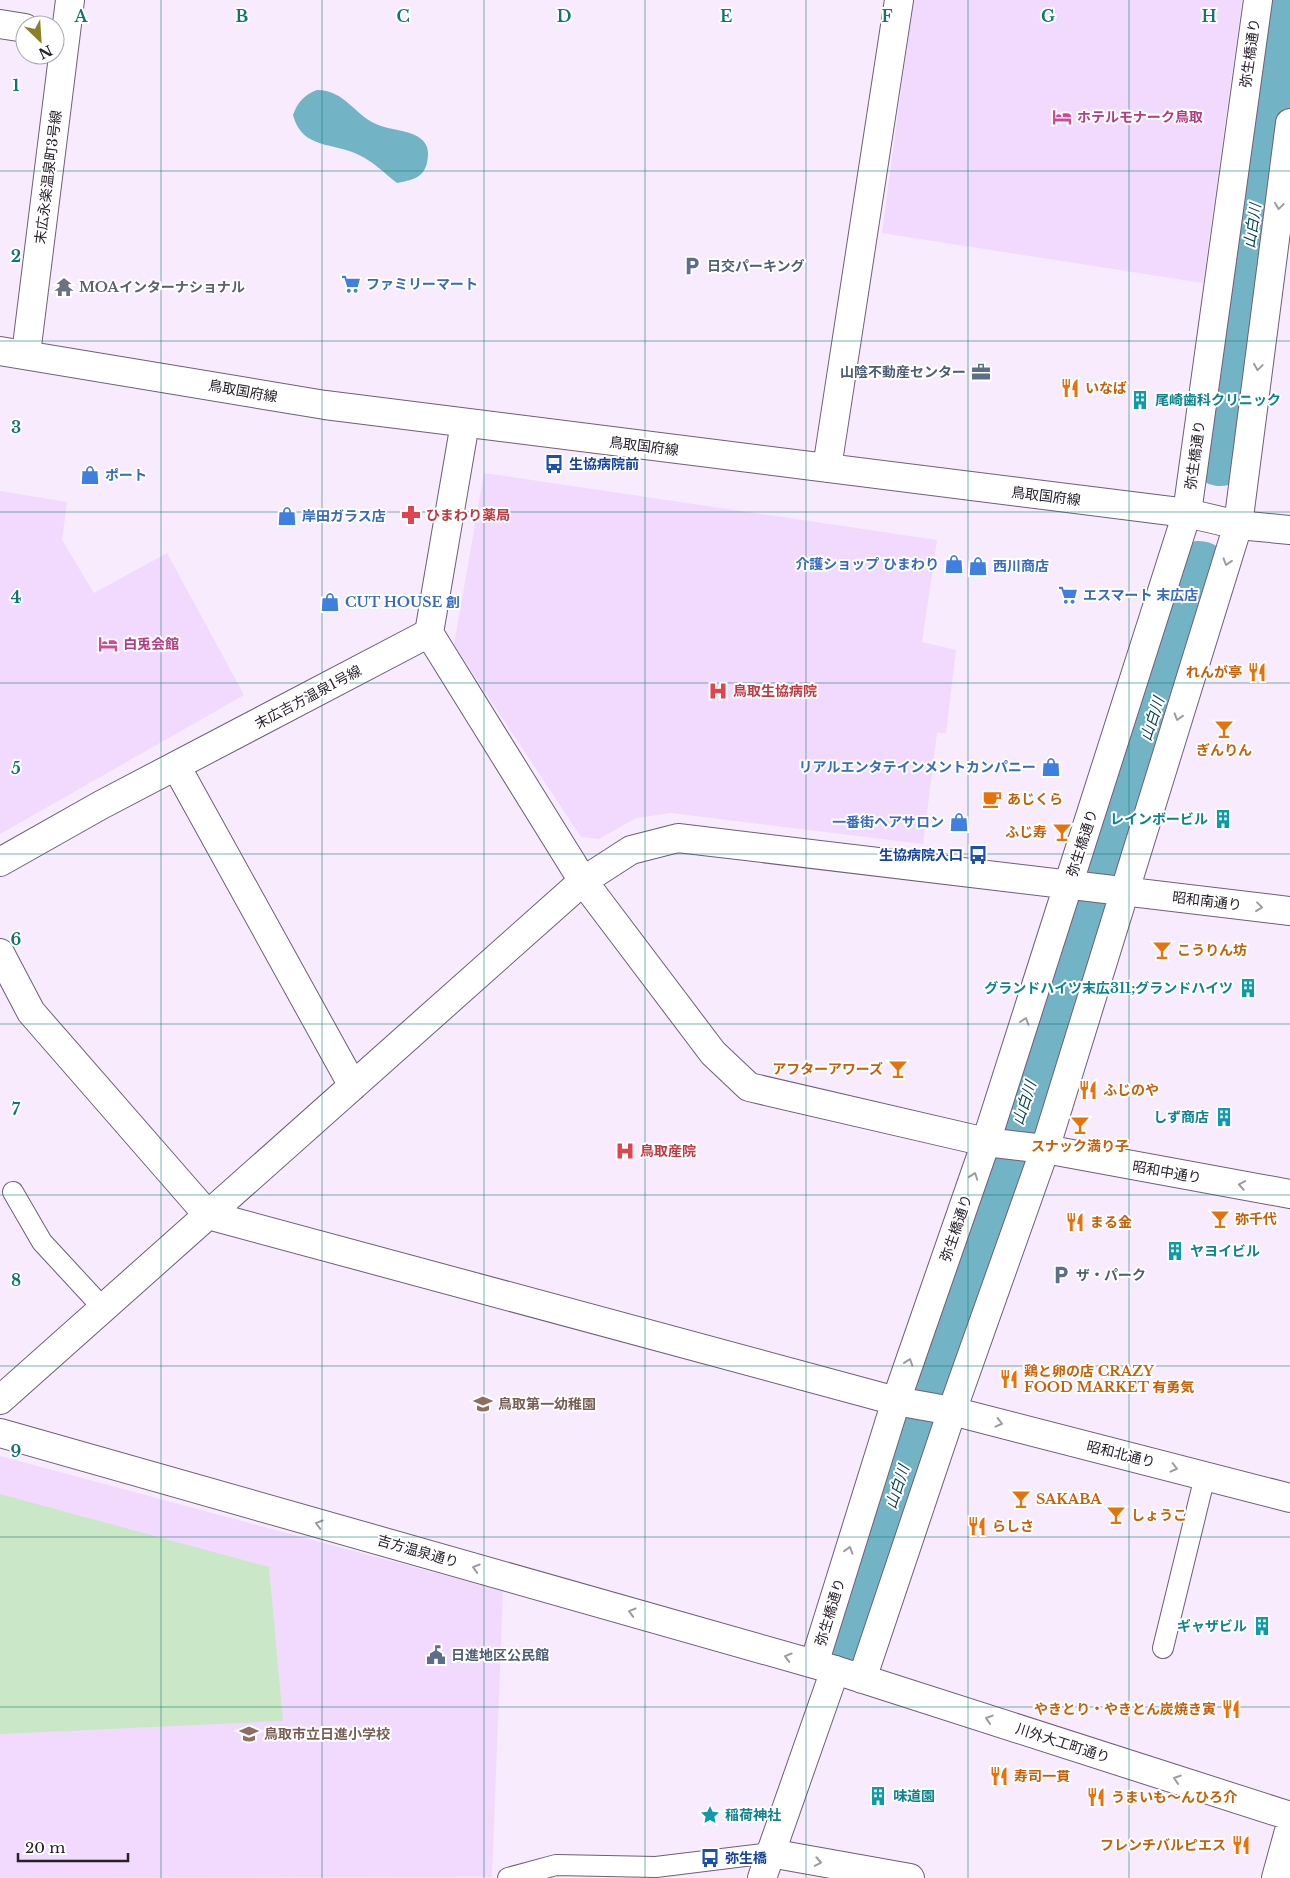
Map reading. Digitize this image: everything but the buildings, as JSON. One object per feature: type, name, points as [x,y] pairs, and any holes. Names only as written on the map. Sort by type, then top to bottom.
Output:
[{"type":"street","name":"末広永楽温泉町3号線","points":[[65,16],[70,0]]},
{"type":"street","points":[[827,468],[899,0]]},
{"type":"street","name":"弥生橋通り","points":[[766,1866],[824,1667],[896,1401],[986,1142],[1187,513],[1258,0]]},
{"type":"street","points":[[0,24],[15,26]]},
{"type":"street","name":"末広永楽温泉町3号線","points":[[13,353],[55,65]]},
{"type":"street","points":[[862,1679],[952,1411],[1045,1149],[1238,525],[1290,123]]},
{"type":"street","name":"鳥取国府線","points":[[13,353],[325,405],[1187,513],[1238,525],[1290,530]]},
{"type":"street","points":[[429,634],[465,423]]},
{"type":"street","name":"末広吉方温泉1号線","points":[[0,862],[101,805],[429,634]]},
{"type":"street","name":"昭和中通り","points":[[429,634],[583,881],[713,1054],[749,1087],[986,1142],[1045,1149],[1290,1194]]},
{"type":"street","points":[[176,766],[353,1086]]},
{"type":"street","name":"昭和南通り","points":[[0,1400],[583,881],[631,850],[678,838],[1290,911]]},
{"type":"street","points":[[0,953],[31,1012],[208,1215]]},
{"type":"street","name":"昭和北通り","points":[[208,1215],[896,1401],[952,1411],[1290,1498]]},
{"type":"street","name":"吉方温泉通り","points":[[0,1433],[824,1667]]},
{"type":"street","name":"川外大工町通り","points":[[824,1667],[1290,1816]]},
{"type":"street","points":[[1276,1878],[1290,1827]]},
{"type":"street","points":[[766,1866],[910,1878]]},
{"type":"lane","points":[[13,1192],[42,1242],[103,1308]]},
{"type":"lane","points":[[1163,1648],[1205,1476]]},
{"type":"lane","points":[[508,1878],[556,1865],[766,1866]]},
{"type":"shaded area","name":"ホテルモナーク鳥取","points":[[913,0],[1242,0],[1203,283],[882,233]]},
{"type":"shaded area","name":"鳥取生協病院","points":[[484,473],[937,540],[922,642],[956,650],[946,733],[937,733],[923,844],[671,813],[636,818],[599,839],[581,837],[454,645]]},
{"type":"shaded area","name":"白兎会館","points":[[0,491],[67,502],[62,540],[94,593],[167,553],[244,695],[0,834]]},
{"type":"shaded area","name":"鳥取市立日進小学校","points":[[0,1456],[503,1591],[492,1877],[0,1878]]},
{"type":"green space","points":[[0,1494],[269,1567],[283,1721],[0,1734]]},
{"type":"water","points":[[317,90],[326,91],[342,98],[368,120],[376,124],[420,138],[425,143],[428,152],[427,163],[423,172],[416,178],[397,183],[364,158],[349,151],[311,140],[297,126],[293,115],[302,100]]},
{"type":"waterway","name":"山白川","points":[[1220,453],[1283,0]]},
{"type":"waterway","name":"山白川","points":[[849,1632],[934,1371],[1106,862],[1199,574]]},
{"type":"place","name":"ホテルモナーク鳥取","points":[[1062,117]]},
{"type":"place","name":"日交パーキング","points":[[692,266]]},
{"type":"place","name":"ファミリーマート","points":[[351,284]]},
{"type":"place","name":"MOAインターナショナル","points":[[64,287]]},
{"type":"place","name":"山陰不動産センター","points":[[981,372]]},
{"type":"place","name":"いなば","points":[[1070,388]]},
{"type":"place","name":"尾崎歯科クリニック","points":[[1140,400]]},
{"type":"place","name":"生協病院前","points":[[554,464]]},
{"type":"place","name":"ポート","points":[[90,475]]},
{"type":"place","name":"ひまわり薬局","points":[[411,515]]},
{"type":"place","name":"岸田ガラス店","points":[[287,516]]},
{"type":"place","name":"介護ショップ ひまわり","points":[[954,564]]},
{"type":"place","name":"西川商店","points":[[978,566]]},
{"type":"place","name":"エスマート 末広店","points":[[1068,595]]},
{"type":"place","name":"CUT HOUSE 創","points":[[330,602]]},
{"type":"place","name":"白兎会館","points":[[108,644]]},
{"type":"place","name":"れんが亭","points":[[1257,672]]},
{"type":"place","name":"鳥取生協病院","points":[[718,691]]},
{"type":"place","name":"ぎんりん","points":[[1224,729]]},
{"type":"place","name":"リアルエンタテインメントカンパニー","points":[[1051,767]]},
{"type":"place","name":"あじくら","points":[[992,799]]},
{"type":"place","name":"レインボービル","points":[[1223,819]]},
{"type":"place","name":"一番街ヘアサロン","points":[[959,822]]},
{"type":"place","name":"ふじ寿","points":[[1062,832]]},
{"type":"place","name":"生協病院入口","points":[[978,855]]},
{"type":"place","name":"こうりん坊","points":[[1162,950]]},
{"type":"place","name":"グランドハイツ末広311;グランドハイツ","points":[[1248,988]]},
{"type":"place","name":"アフターアワーズ","points":[[898,1069]]},
{"type":"place","name":"ふじのや","points":[[1088,1090]]},
{"type":"place","name":"しず商店","points":[[1224,1117]]},
{"type":"place","name":"スナック満り子","points":[[1080,1125]]},
{"type":"place","name":"鳥取産院","points":[[625,1151]]},
{"type":"place","name":"弥千代","points":[[1220,1219]]},
{"type":"place","name":"まる金","points":[[1075,1222]]},
{"type":"place","name":"ヤヨイビル","points":[[1175,1251]]},
{"type":"place","name":"ザ・パーク","points":[[1061,1275]]},
{"type":"place","name":"鶏と卵の店 CRAZY FOOD MARKET 有勇気","points":[[1009,1379]]},
{"type":"place","name":"鳥取第一幼稚園","points":[[483,1404]]},
{"type":"place","name":"SAKABA","points":[[1021,1499]]},
{"type":"place","name":"しょうこ","points":[[1116,1515]]},
{"type":"place","name":"らしさ","points":[[977,1526]]},
{"type":"place","name":"ギャザビル","points":[[1262,1626]]},
{"type":"place","name":"日進地区公民館","points":[[436,1655]]},
{"type":"place","name":"やきとり・やきとん炭焼き寅","points":[[1231,1709]]},
{"type":"place","name":"鳥取市立日進小学校","points":[[249,1734]]},
{"type":"place","name":"寿司一貫","points":[[999,1776]]},
{"type":"place","name":"味道園","points":[[878,1796]]},
{"type":"place","name":"うまいも～んひろ介","points":[[1096,1797]]},
{"type":"place","name":"稲荷神社","points":[[710,1815]]},
{"type":"place","name":"フレンチバルピエス","points":[[1241,1845]]},
{"type":"place","name":"弥生橋","points":[[710,1858]]}]
